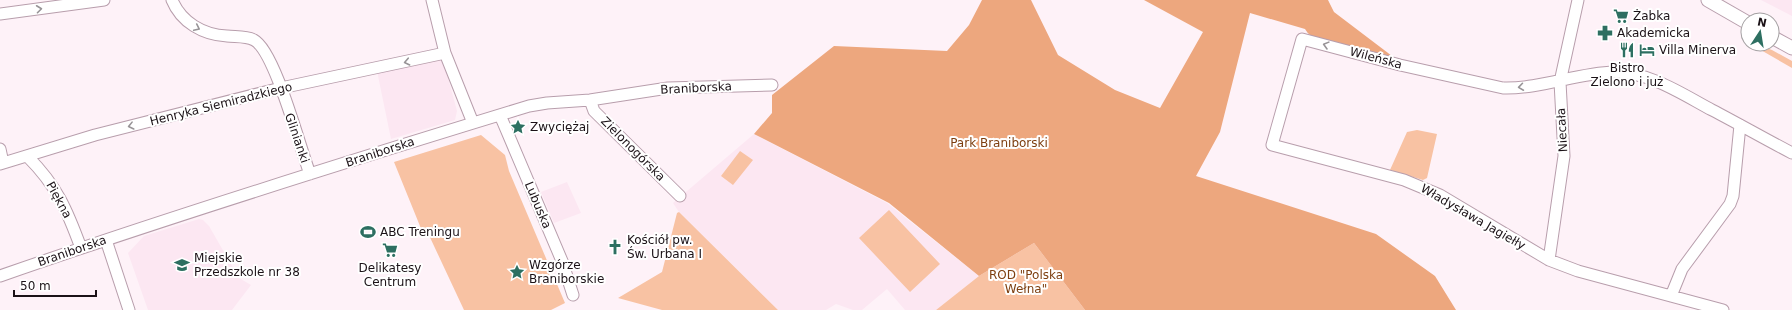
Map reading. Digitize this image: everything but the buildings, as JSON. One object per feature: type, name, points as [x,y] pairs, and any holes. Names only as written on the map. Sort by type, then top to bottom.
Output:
[{"type":"street","points":[[0,14],[104,0]]},
{"type":"street","name":"Glinianki","points":[[172,0],[188,24],[204,31],[222,36],[254,40],[267,54],[273,65],[310,174]]},
{"type":"street","points":[[432,0],[445,53],[473,123]]},
{"type":"street","name":"Niecała","points":[[1549,260],[1564,156],[1560,82],[1578,0]]},
{"type":"street","points":[[1708,0],[1740,18]]},
{"type":"street","name":"Wileńska","points":[[1272,145],[1302,38],[1400,65],[1503,88],[1560,82]]},
{"type":"street","points":[[1780,41],[1792,48]]},
{"type":"street","name":"Henryka Siemiradzkiego","points":[[1,164],[28,157],[95,135],[281,88],[445,53]]},
{"type":"street","points":[[1560,82],[1588,75],[1614,72],[1631,73],[1666,85],[1792,153]]},
{"type":"street","name":"Braniborska","points":[[0,276],[81,248],[310,174],[473,123],[548,103],[590,100],[668,88],[772,85]]},
{"type":"street","name":"Zielonogórska","points":[[590,100],[594,111],[680,196]]},
{"type":"street","name":"Lubuska","points":[[500,115],[562,261],[573,295]]},
{"type":"street","points":[[1671,296],[1682,270],[1730,204],[1740,125]]},
{"type":"street","name":"Władysława Jagiełły","points":[[1272,145],[1404,180],[1421,186],[1440,195],[1549,260],[1578,271],[1723,310]]},
{"type":"street","points":[[0,149],[1,164]]},
{"type":"street","name":"Piękna","points":[[28,157],[43,172],[59,195],[68,212],[81,248]]},
{"type":"street","points":[[106,240],[129,310]]},
{"type":"shaded area","points":[[1761,0],[1792,0],[1792,16]]},
{"type":"shaded area","points":[[443,59],[457,111],[455,120],[391,139],[377,71]]},
{"type":"shaded area","points":[[754,134],[887,203],[979,276],[936,310],[905,310],[887,289],[862,310],[853,310],[836,304],[826,310],[778,310],[679,212],[673,203]]},
{"type":"shaded area","points":[[567,182],[581,213],[554,223],[541,192]]},
{"type":"shaded area","name":"Miejskie Przedszkole nr 38","points":[[199,219],[203,220],[209,226],[239,278],[251,285],[232,310],[148,310],[128,253],[144,236]]},
{"type":"green space","name":"Park Braniborski","points":[[982,0],[1031,0],[1058,55],[1115,90],[1160,108],[1203,32],[1144,0],[1328,0],[1334,12],[1392,56],[1332,46],[1320,42],[1311,36],[1305,29],[1250,13],[1220,132],[1196,176],[1376,234],[1435,276],[1456,310],[1085,310],[1034,243],[979,276],[889,203],[754,134],[772,113],[772,95],[834,46],[947,51],[969,25]]},
{"type":"green space","points":[[1764,52],[1776,52],[1792,61],[1792,68]]},
{"type":"green space","points":[[1417,130],[1437,134],[1427,178],[1423,180],[1390,170],[1407,132]]},
{"type":"green space","points":[[481,135],[505,155],[509,171],[565,303],[551,310],[464,310],[427,231],[422,231],[394,162]]},
{"type":"green space","points":[[740,151],[753,160],[733,185],[721,176]]},
{"type":"green space","points":[[889,210],[940,264],[910,292],[859,238]]},
{"type":"green space","points":[[679,212],[778,310],[662,310],[618,298],[662,272],[677,213]]},
{"type":"green space","name":"ROD \"Polska Wełna\"","points":[[1034,243],[1085,310],[936,310],[979,276]]},
{"type":"place","name":"Żabka","points":[[1621,16]]},
{"type":"place","name":"Akademicka","points":[[1605,33]]},
{"type":"place","name":"Bistro Zielono i już","points":[[1627,50]]},
{"type":"place","name":"Villa Minerva","points":[[1647,50]]},
{"type":"place","name":"Zwyciężaj","points":[[518,127]]},
{"type":"place","name":"ABC Treningu","points":[[368,232]]},
{"type":"place","name":"Kościół pw. Św. Urbana I","points":[[615,247]]},
{"type":"place","name":"Delikatesy Centrum","points":[[390,250]]},
{"type":"place","name":"Miejskie Przedszkole nr 38","points":[[182,265]]},
{"type":"place","name":"Wzgórze Braniborskie","points":[[517,272]]}]
